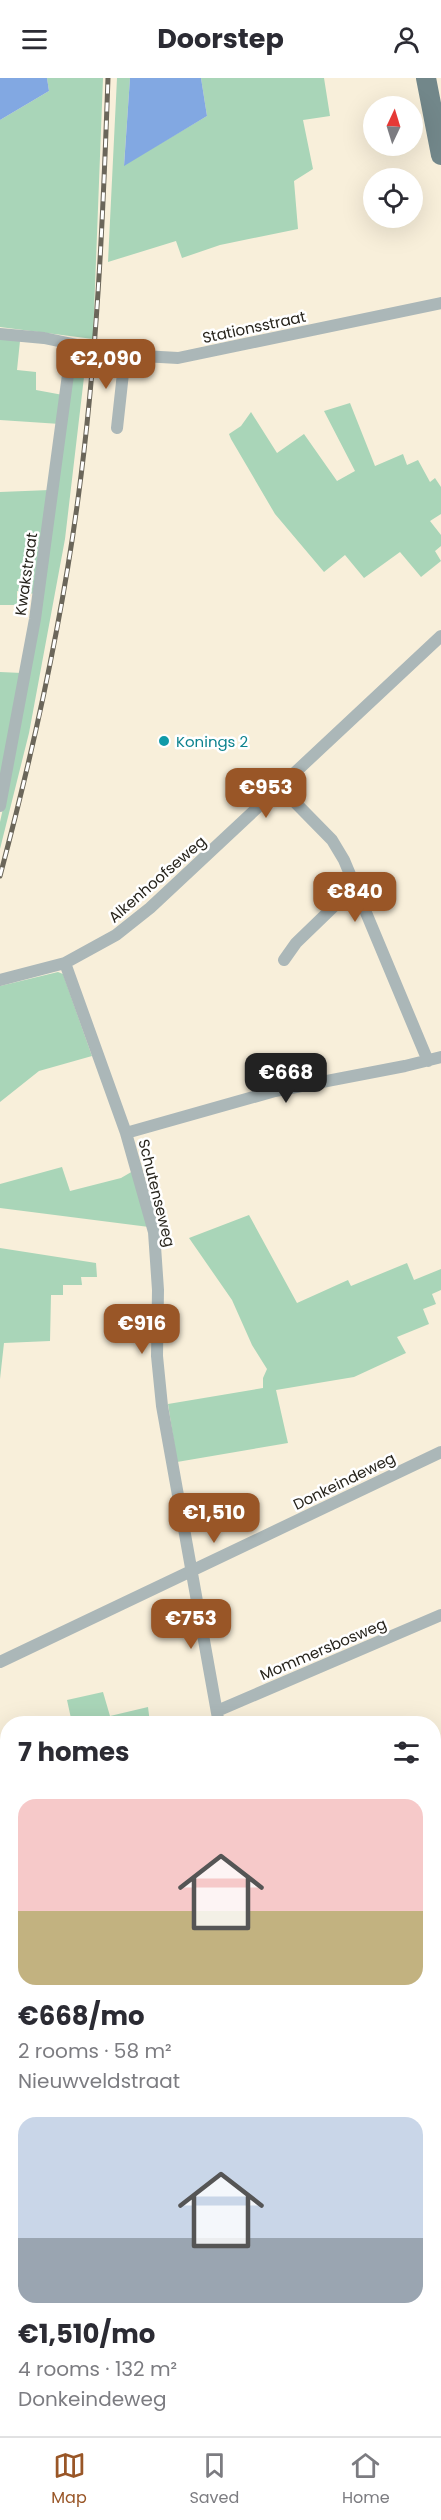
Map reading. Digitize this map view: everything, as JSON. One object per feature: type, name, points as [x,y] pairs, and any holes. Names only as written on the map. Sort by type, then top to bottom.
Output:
[{"type":"main road","points":[[426,78],[441,154]]},
{"type":"main road","points":[[435,78],[441,107]]},
{"type":"street","name":"Stationsstraat","points":[[0,334],[44,338],[125,355],[178,358],[441,303]]},
{"type":"street","name":"Kwakstraat","points":[[0,806],[34,619],[72,345]]},
{"type":"street","points":[[117,428],[125,355]]},
{"type":"street","name":"Alkenhoofseweg","points":[[0,980],[65,963],[116,935],[189,873],[441,636]]},
{"type":"street","points":[[279,786],[332,840],[356,885],[428,1061]]},
{"type":"street","points":[[284,960],[296,943],[356,885]]},
{"type":"street","name":"Schutenseweg","points":[[65,963],[126,1133],[152,1222],[157,1249],[156,1356],[162,1406],[218,1716]]},
{"type":"street","points":[[126,1133],[275,1090],[441,1057]]},
{"type":"street","name":"Donkeindeweg","points":[[0,1662],[441,1452]]},
{"type":"street","name":"Mommersbosweg","points":[[220,1716],[441,1615]]},
{"type":"green space","points":[[47,78],[103,78],[93,339],[0,327],[0,120],[49,91]]},
{"type":"green space","points":[[117,78],[130,78],[124,165],[207,116],[201,78],[324,78],[330,116],[303,120],[313,169],[294,181],[298,229],[220,245],[182,258],[176,241],[108,262]]},
{"type":"green space","points":[[0,339],[20,341],[17,370],[36,372],[36,390],[63,395],[60,424],[0,420]]},
{"type":"green space","points":[[78,351],[86,353],[86,360],[65,539],[29,733],[0,849],[0,822],[9,781]]},
{"type":"green space","points":[[350,403],[375,466],[403,454],[407,465],[418,460],[430,482],[435,478],[441,487],[441,514],[430,521],[441,535],[441,546],[435,551],[441,561],[421,577],[400,552],[364,578],[345,555],[324,572],[275,514],[229,434],[241,426],[251,412],[277,453],[304,434],[337,481],[355,471],[324,411]]},
{"type":"green space","points":[[50,490],[35,594],[17,591],[17,605],[0,605],[0,492]]},
{"type":"green space","points":[[0,672],[22,673],[0,790]]},
{"type":"green space","points":[[58,972],[63,974],[92,1056],[39,1071],[0,1102],[0,986]]},
{"type":"green space","points":[[62,1167],[70,1191],[121,1178],[133,1171],[149,1227],[0,1208],[0,1184]]},
{"type":"green space","points":[[249,1215],[297,1303],[348,1280],[351,1286],[407,1263],[414,1280],[441,1269],[441,1290],[432,1294],[436,1304],[423,1309],[429,1324],[397,1337],[406,1353],[354,1377],[276,1390],[288,1443],[177,1462],[168,1404],[263,1388],[263,1378],[267,1369],[252,1345],[232,1300],[189,1238]]},
{"type":"green space","points":[[0,1248],[96,1263],[97,1277],[81,1277],[82,1285],[63,1285],[63,1295],[51,1295],[50,1341],[4,1343],[0,1379]]},
{"type":"green space","points":[[103,1692],[110,1716],[70,1716],[67,1700]]},
{"type":"green space","points":[[148,1707],[149,1716],[110,1716]]},
{"type":"water","points":[[0,78],[47,78],[49,91],[0,120]]},
{"type":"water","points":[[130,78],[201,78],[207,116],[124,166]]},
{"type":"railway","points":[[0,876],[45,689],[78,499],[95,341],[108,78]]},
{"type":"place","name":"Konings 2","points":[[164,741]]}]
